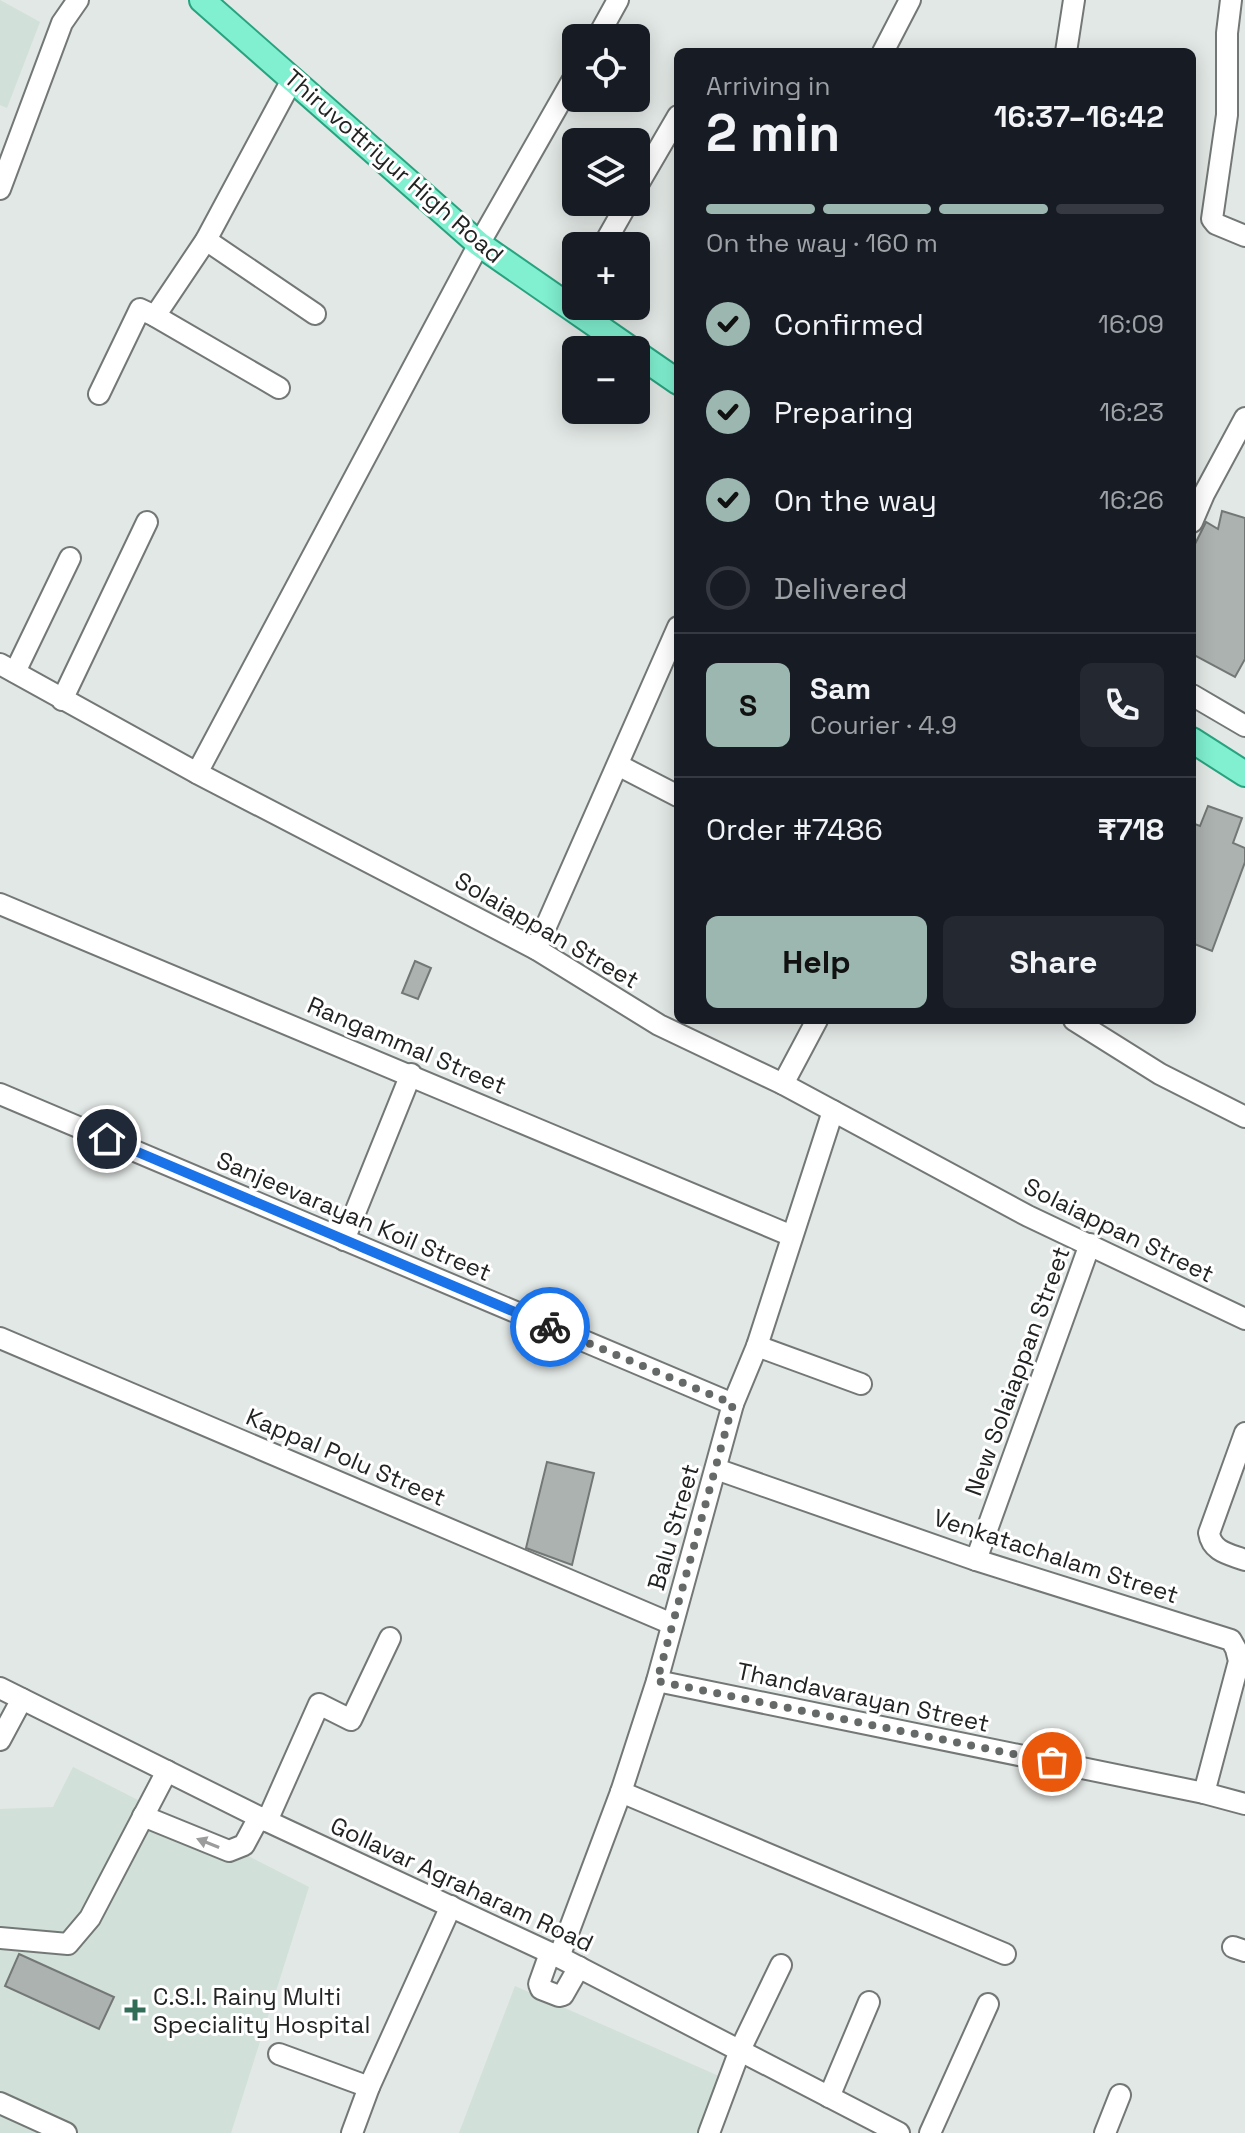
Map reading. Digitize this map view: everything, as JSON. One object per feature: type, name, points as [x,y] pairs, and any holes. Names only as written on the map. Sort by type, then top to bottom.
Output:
[{"type":"main road","name":"Thiruvottriyur High Road","points":[[202,0],[479,244],[562,293]]},
{"type":"main road","name":"Thiruvottriyur High Road","points":[[597,320],[616,336]]},
{"type":"main road","name":"Thiruvottriyur High Road","points":[[650,362],[674,379]]},
{"type":"main road","points":[[1196,743],[1245,774]]},
{"type":"street","points":[[0,189],[62,23],[78,0]]},
{"type":"street","points":[[605,24],[618,0]]},
{"type":"street","points":[[885,48],[910,0]]},
{"type":"street","points":[[1067,48],[1074,0]]},
{"type":"street","points":[[1231,0],[1227,33],[1227,115],[1212,219],[1216,224],[1245,236]]},
{"type":"street","points":[[155,316],[206,240],[293,78]]},
{"type":"street","points":[[197,773],[479,244],[562,99]]},
{"type":"street","points":[[650,164],[674,123]]},
{"type":"street","points":[[206,240],[315,314]]},
{"type":"street","points":[[99,394],[140,309],[279,388]]},
{"type":"street","points":[[1198,490],[1245,418]]},
{"type":"street","points":[[62,700],[147,522]]},
{"type":"street","points":[[8,668],[70,558]]},
{"type":"street","points":[[536,949],[674,636]]},
{"type":"street","name":"Solaiappan Street","points":[[8,668],[197,773],[536,949],[659,1025],[783,1084],[1028,1216],[1245,1319]]},
{"type":"street","points":[[1196,697],[1245,726]]},
{"type":"street","points":[[618,765],[674,794]]},
{"type":"street","name":"Rangammal Street","points":[[0,904],[792,1236]]},
{"type":"street","points":[[783,1084],[815,1024]]},
{"type":"street","points":[[1080,1024],[1160,1074],[1245,1117]]},
{"type":"street","points":[[344,1240],[411,1074]]},
{"type":"street","name":"Sanjeevarayan Koil Street","points":[[0,1094],[733,1404]]},
{"type":"street","name":"Balu Street","points":[[579,1967],[563,1995],[541,1989],[539,1984],[554,1955],[621,1792],[657,1681],[733,1404],[757,1346],[833,1111]]},
{"type":"street","name":"New Solaiappan Street","points":[[976,1560],[1090,1244]]},
{"type":"street","name":"Kappal Polu Street","points":[[0,1338],[672,1624]]},
{"type":"street","points":[[757,1346],[861,1384]]},
{"type":"street","points":[[1245,1433],[1209,1533],[1210,1543],[1217,1550],[1245,1560]]},
{"type":"street","name":"Venkatachalam Street","points":[[716,1469],[976,1560],[1231,1640],[1239,1661],[1204,1793]]},
{"type":"street","points":[[143,1816],[229,1851],[244,1845],[263,1819],[319,1704],[351,1720],[390,1638]]},
{"type":"street","name":"Thandavarayan Street","points":[[657,1681],[1245,1804]]},
{"type":"street","name":"Gollavar Agraharam Road","points":[[0,1688],[263,1819],[579,1967],[899,2133]]},
{"type":"street","points":[[0,1740],[22,1699]]},
{"type":"street","points":[[2,1944],[68,1944],[90,1918],[167,1771]]},
{"type":"street","points":[[621,1792],[1005,1954]]},
{"type":"street","points":[[352,2133],[369,2087],[451,1906]]},
{"type":"street","points":[[709,2133],[740,2050],[781,1965]]},
{"type":"street","points":[[829,2097],[869,2002]]},
{"type":"street","points":[[930,2133],[988,2004]]},
{"type":"street","points":[[279,2054],[369,2087]]},
{"type":"street","points":[[1105,2133],[1120,2095]]},
{"type":"street","points":[[0,2103],[66,2133]]},
{"type":"shaded area","points":[[0,0],[40,22],[7,108],[0,105]]},
{"type":"shaded area","name":"C.S.I. Rainy Multi Speciality Hospital","points":[[73,1767],[309,1887],[231,2133],[0,2133],[0,1809],[53,1807]]},
{"type":"shaded area","points":[[515,1986],[721,2077],[701,2133],[459,2133]]},
{"type":"building","points":[[1222,511],[1245,518],[1245,659],[1235,677],[1196,656],[1196,542],[1206,522],[1218,529]]},
{"type":"building","points":[[1208,806],[1242,818],[1233,843],[1245,848],[1245,862],[1212,951],[1196,945],[1196,824],[1200,826]]},
{"type":"building","points":[[415,961],[431,968],[418,999],[402,993]]},
{"type":"building","points":[[547,1462],[594,1473],[572,1565],[526,1548]]},
{"type":"building","points":[[19,1954],[114,1997],[99,2029],[5,1986]]},
{"type":"way so far","points":[[550,1327],[733,1404],[657,1681],[1052,1762]]},
{"type":"place","name":"C.S.I. Rainy Multi Speciality Hospital","points":[[135,2010]]},
{"type":"route","points":[[107,1139],[550,1327]]}]
